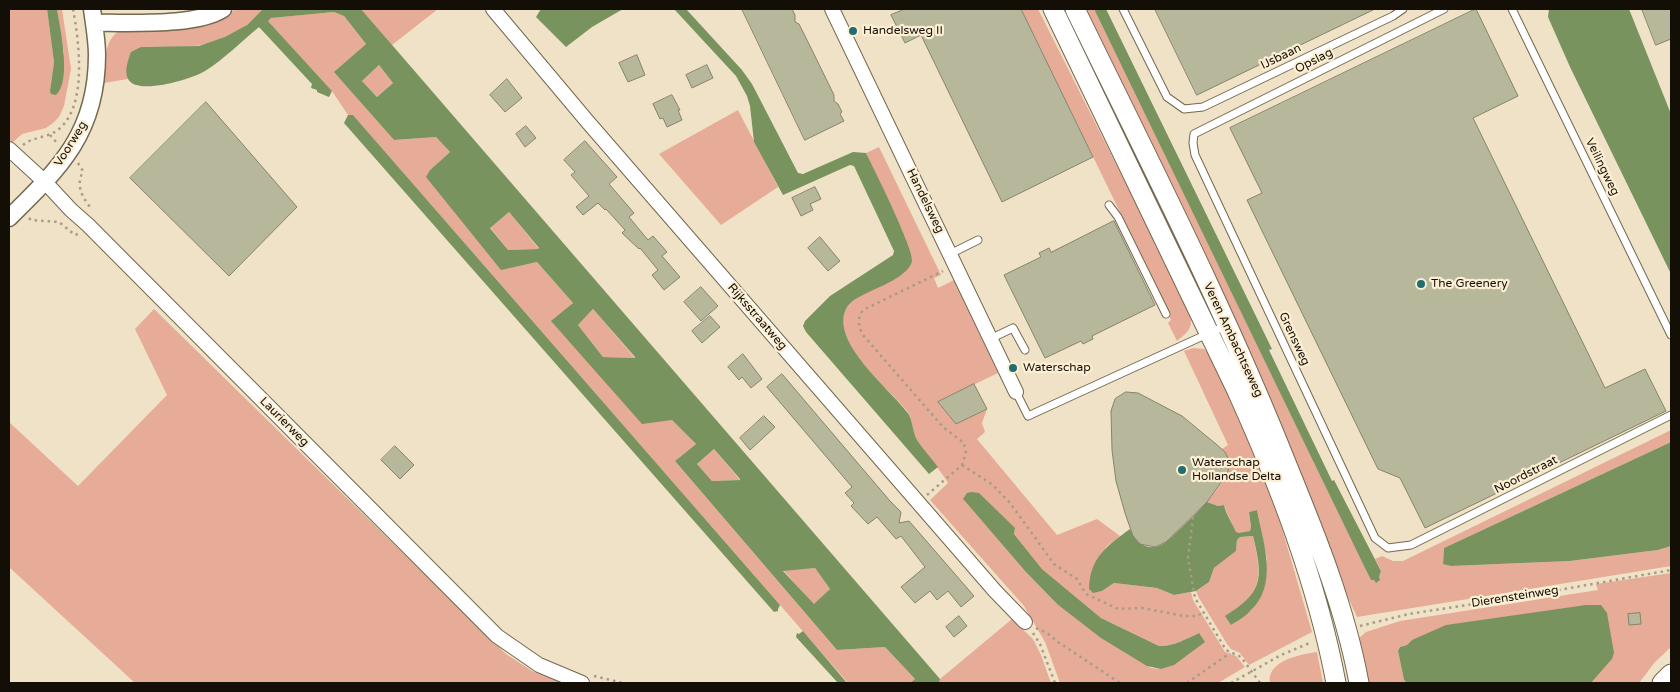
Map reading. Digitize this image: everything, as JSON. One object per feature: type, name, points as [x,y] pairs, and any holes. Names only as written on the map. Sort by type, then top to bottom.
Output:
[{"type":"main road","name":"Veren Ambachtseweg","points":[[1053,9],[1260,442],[1312,584],[1336,683]]},
{"type":"main road","name":"Veren Ambachtseweg","points":[[1075,9],[1227,324],[1267,414],[1314,529],[1345,620],[1359,683]]},
{"type":"main road","points":[[1662,683],[1671,674]]},
{"type":"street","name":"Voorweg","points":[[9,218],[45,182],[68,154],[85,125],[96,79],[97,53],[93,16],[186,20],[205,17],[223,9]]},
{"type":"street","name":"Rijksstraatweg","points":[[493,9],[587,121],[1024,622]]},
{"type":"street","name":"Handelsweg","points":[[834,9],[1016,392]]},
{"type":"street","name":"Laurierweg","points":[[11,151],[45,182],[497,636],[539,665],[576,681]]},
{"type":"lane","name":"IJsbaan","points":[[1123,9],[1166,97],[1184,109],[1203,107],[1393,16],[1403,9]]},
{"type":"lane","name":"Opslag","points":[[1194,134],[1444,9]]},
{"type":"lane","name":"Veilingweg","points":[[1512,9],[1671,335]]},
{"type":"lane","name":"Grensweg","points":[[1194,134],[1192,143],[1195,156],[1375,538],[1388,548]]},
{"type":"lane","points":[[1109,205],[1118,217],[1166,314]]},
{"type":"lane","points":[[953,259],[978,240]]},
{"type":"lane","points":[[1016,392],[1028,416],[1227,324]]},
{"type":"lane","points":[[990,339],[1013,328],[1025,350]]},
{"type":"lane","name":"Noordstraat","points":[[1388,548],[1411,545],[1671,415]]},
{"type":"path","name":"Voorweg","points":[[11,151],[27,141],[50,136],[59,129],[69,116],[77,92],[80,61],[73,9]]},
{"type":"path","points":[[919,502],[962,465],[966,453],[964,443],[943,427],[864,335],[859,322],[860,315],[864,310],[953,259]]},
{"type":"path","points":[[962,465],[993,485],[1010,503],[1054,564],[1077,579],[1086,594],[1118,609],[1143,608],[1183,616],[1196,616],[1204,612]]},
{"type":"path","points":[[1192,517],[1188,558],[1195,598],[1226,650],[1241,657],[1250,672],[1260,683]]},
{"type":"path","name":"Dierensteinweg","points":[[1359,626],[1409,614],[1671,570]]},
{"type":"path","points":[[1024,622],[1040,644],[1055,683]]},
{"type":"path","points":[[1024,622],[1047,633],[1120,683]]},
{"type":"path","points":[[1231,683],[1281,654],[1312,642]]},
{"type":"path","points":[[1187,683],[1230,653]]},
{"type":"path","points":[[576,681],[594,676],[623,683]]},
{"type":"shaded area","points":[[9,9],[47,9],[54,62],[50,91],[64,53],[57,9],[62,9],[71,69],[64,106],[59,117],[46,128],[22,134],[12,143],[9,140]]},
{"type":"shaded area","points":[[47,9],[57,9],[64,54],[63,78],[61,88],[56,95],[51,94],[50,91],[54,62]]},
{"type":"shaded area","points":[[237,9],[263,9],[237,32],[216,42],[184,47],[140,47],[127,74],[128,79],[104,83],[108,46],[115,34],[121,30],[214,21]]},
{"type":"shaded area","points":[[263,9],[361,9],[940,679],[939,683],[910,683],[915,679],[885,647],[837,650],[675,461],[696,444],[672,420],[642,424],[551,321],[573,303],[537,262],[501,270],[426,177],[430,170],[450,152],[436,137],[394,140],[334,72],[366,44],[344,16],[334,12],[271,18],[268,21],[332,91],[329,97],[311,88],[312,84],[259,27],[218,62],[205,71],[189,78],[153,86],[133,84],[128,79],[126,69],[131,52],[141,47],[199,46],[225,37],[247,25]],"holes":[[[379,65],[393,83],[377,97],[362,81]],[[509,212],[539,248],[508,250],[490,228]],[[593,309],[635,358],[603,357],[578,325]],[[714,449],[740,480],[712,481],[697,464]],[[815,568],[830,589],[814,604],[783,571]]]},
{"type":"shaded area","points":[[361,9],[438,9],[392,45]]},
{"type":"shaded area","points":[[541,9],[623,9],[592,27],[566,47],[536,17]]},
{"type":"shaded area","points":[[674,9],[686,9],[742,70],[752,84],[798,173],[803,174],[853,152],[866,153],[907,241],[912,261],[910,266],[900,276],[852,301],[846,309],[843,322],[846,336],[854,350],[909,415],[917,440],[938,467],[929,474],[806,332],[803,326],[805,321],[830,296],[893,255],[894,251],[854,166],[850,165],[783,195],[754,142],[750,106],[747,96],[736,76]]},
{"type":"shaded area","points":[[1021,9],[1038,9],[1190,316],[1190,328],[1177,341],[1168,323],[1171,320]]},
{"type":"shaded area","points":[[1081,9],[1094,9],[1371,580],[1379,577],[1381,570],[1375,559],[1382,556],[1393,561],[1403,561],[1671,430],[1671,442],[1444,548],[1443,563],[1451,566],[1570,561],[1658,550],[1671,546],[1671,566],[1357,617]]},
{"type":"shaded area","points":[[1094,9],[1106,9],[1272,349],[1269,350],[1332,481],[1334,480],[1381,571],[1380,580],[1376,583],[1374,580],[1371,580],[1364,566]]},
{"type":"shaded area","points":[[1549,9],[1629,9],[1671,114],[1671,274],[1570,67],[1548,17]]},
{"type":"shaded area","points":[[334,12],[344,16],[366,44],[335,72],[394,140],[436,137],[450,152],[430,170],[501,269],[537,262],[573,303],[552,322],[672,420],[696,444],[675,461],[837,650],[885,647],[915,679],[910,683],[848,683],[353,115],[348,115],[332,91],[268,21],[270,18]]},
{"type":"shaded area","points":[[379,65],[393,83],[377,97],[362,81]]},
{"type":"shaded area","points":[[738,110],[778,187],[721,225],[659,154]]},
{"type":"shaded area","points":[[348,115],[353,115],[780,605],[778,611],[774,612],[344,123]]},
{"type":"shaded area","points":[[879,147],[941,275],[934,278],[938,288],[954,280],[998,373],[938,402],[956,424],[987,409],[982,423],[985,432],[977,439],[1057,535],[1097,519],[1120,536],[1106,547],[1089,589],[1093,592],[1102,591],[1114,583],[1157,588],[1174,595],[1191,592],[1193,600],[1225,652],[1236,656],[1245,667],[1218,683],[1060,683],[1045,642],[1024,606],[930,500],[948,483],[917,440],[907,411],[863,364],[846,336],[843,322],[846,309],[850,304],[863,294],[901,275],[906,239],[866,153]],"holes":[[[963,499],[1015,528],[1014,534],[1042,569],[1101,618],[1159,646],[1174,644],[1199,633],[1161,669],[1151,668],[1057,604],[1025,571]]]},
{"type":"shaded area","points":[[509,212],[539,249],[508,250],[490,227]]},
{"type":"shaded area","points":[[154,309],[506,654],[532,671],[563,683],[135,683],[9,567],[9,422],[78,486],[167,395],[135,329]]},
{"type":"shaded area","points":[[593,309],[635,358],[603,357],[578,325]]},
{"type":"shaded area","points":[[1193,348],[1204,349],[1210,355],[1247,435],[1279,518],[1312,632],[1249,665],[1240,653],[1231,649],[1227,644],[1196,591],[1209,582],[1214,568],[1236,551],[1237,540],[1240,537],[1253,536],[1258,563],[1257,583],[1248,599],[1226,616],[1231,625],[1250,611],[1267,559],[1257,510],[1249,512],[1250,531],[1239,534],[1236,532],[1224,505],[1218,506],[1207,502],[1225,477],[1228,463],[1222,449],[1228,445],[1184,351]]},
{"type":"shaded area","points":[[1671,442],[1671,546],[1658,550],[1570,561],[1451,566],[1443,564],[1444,548]]},
{"type":"shaded area","points":[[714,449],[740,480],[712,481],[697,464]]},
{"type":"shaded area","points":[[967,493],[979,493],[1015,528],[1014,534],[1042,569],[1101,618],[1159,646],[1174,644],[1199,633],[1205,642],[1174,665],[1161,669],[1147,666],[1101,638],[1057,604],[1025,571],[963,499]]},
{"type":"shaded area","points":[[1207,502],[1218,506],[1224,505],[1236,532],[1239,533],[1250,531],[1249,512],[1257,510],[1265,549],[1267,576],[1259,601],[1243,617],[1231,625],[1225,616],[1247,599],[1254,591],[1257,583],[1259,573],[1253,536],[1240,537],[1237,540],[1236,551],[1214,568],[1209,582],[1196,591],[1174,595],[1157,588],[1114,583],[1102,591],[1093,593],[1089,589],[1090,578],[1096,560],[1107,547],[1130,529],[1135,538],[1142,544],[1156,547],[1166,542]]},
{"type":"shaded area","points":[[815,568],[830,589],[814,605],[783,570]]},
{"type":"shaded area","points":[[1671,573],[1671,647],[1655,662],[1639,683],[1591,683],[1612,659],[1412,640],[1407,645],[1400,647],[1398,651],[1404,680],[1407,683],[1368,683],[1359,638],[1366,632],[1400,621],[1598,590],[1596,584]]},
{"type":"shaded area","points":[[1586,605],[1601,605],[1607,613],[1614,653],[1612,659],[1591,683],[1407,683],[1404,680],[1398,651],[1400,647],[1446,625]]},
{"type":"shaded area","points":[[1012,619],[1033,639],[1051,683],[939,683],[940,679]]},
{"type":"shaded area","points":[[803,631],[847,683],[838,683],[796,637],[797,633],[799,634]]},
{"type":"shaded area","points":[[1317,652],[1323,683],[1270,683],[1270,675],[1279,664],[1294,657]]},
{"type":"building","points":[[742,9],[792,9],[795,15],[795,22],[799,24],[808,42],[834,95],[834,101],[842,112],[840,114],[844,121],[805,140]]},
{"type":"building","points":[[905,9],[1021,9],[1093,157],[1002,202],[921,35],[905,43],[891,15]]},
{"type":"building","points":[[1155,9],[1375,9],[1197,95]]},
{"type":"building","name":"The Greenery","points":[[1476,9],[1518,96],[1473,118],[1605,388],[1645,369],[1666,411],[1425,528],[1400,478],[1378,469],[1247,200],[1262,193],[1230,128]]},
{"type":"building","points":[[1642,9],[1671,9],[1671,39],[1656,45]]},
{"type":"building","points":[[637,55],[645,75],[628,82],[619,63]]},
{"type":"building","points":[[707,65],[713,78],[692,88],[686,75]]},
{"type":"building","points":[[507,79],[522,98],[505,112],[490,95]]},
{"type":"building","points":[[672,95],[680,110],[678,110],[682,120],[667,127],[663,118],[660,119],[653,104]]},
{"type":"building","points":[[206,102],[297,207],[229,276],[130,178]]},
{"type":"building","points":[[526,126],[536,138],[525,147],[516,134]]},
{"type":"building","points":[[585,141],[617,177],[609,184],[634,213],[629,217],[648,240],[653,236],[667,252],[662,256],[680,277],[664,290],[652,275],[658,270],[640,248],[622,233],[625,230],[606,209],[598,203],[583,215],[576,207],[589,196],[571,175],[575,172],[564,160]]},
{"type":"building","points":[[815,187],[821,199],[810,204],[813,210],[801,216],[792,198]]},
{"type":"building","points":[[1114,221],[1155,305],[1092,336],[1093,339],[1083,344],[1081,341],[1045,358],[1004,275],[1041,257],[1039,253],[1049,248],[1051,252]]},
{"type":"building","points":[[820,237],[840,261],[828,271],[808,248]]},
{"type":"building","points":[[701,287],[718,306],[701,321],[684,302]]},
{"type":"building","points":[[710,316],[720,327],[702,343],[692,331]]},
{"type":"building","points":[[743,354],[762,379],[751,388],[742,377],[739,380],[728,367]]},
{"type":"building","points":[[782,374],[901,512],[899,523],[909,521],[974,596],[961,607],[948,591],[937,600],[930,591],[915,603],[901,587],[925,567],[901,536],[896,539],[877,517],[868,524],[851,506],[854,503],[845,493],[852,487],[767,387]]},
{"type":"building","points":[[974,384],[987,409],[956,424],[938,402]]},
{"type":"building","points":[[1126,392],[1138,393],[1182,416],[1225,452],[1229,460],[1227,474],[1207,502],[1166,542],[1155,547],[1140,544],[1133,536],[1116,481],[1112,450],[1111,411],[1115,399]]},
{"type":"building","points":[[764,416],[775,427],[750,450],[740,438]]},
{"type":"building","points":[[395,446],[414,465],[400,479],[381,460]]},
{"type":"building","points":[[1640,613],[1641,624],[1629,625],[1628,614]]},
{"type":"building","points":[[959,616],[967,626],[954,637],[946,627]]},
{"type":"place","name":"Handelsweg II","points":[[853,31]]},
{"type":"place","name":"The Greenery","points":[[1421,284]]},
{"type":"place","name":"Waterschap","points":[[1013,368]]},
{"type":"place","name":"Waterschap Hollandse Delta","points":[[1182,470]]}]
